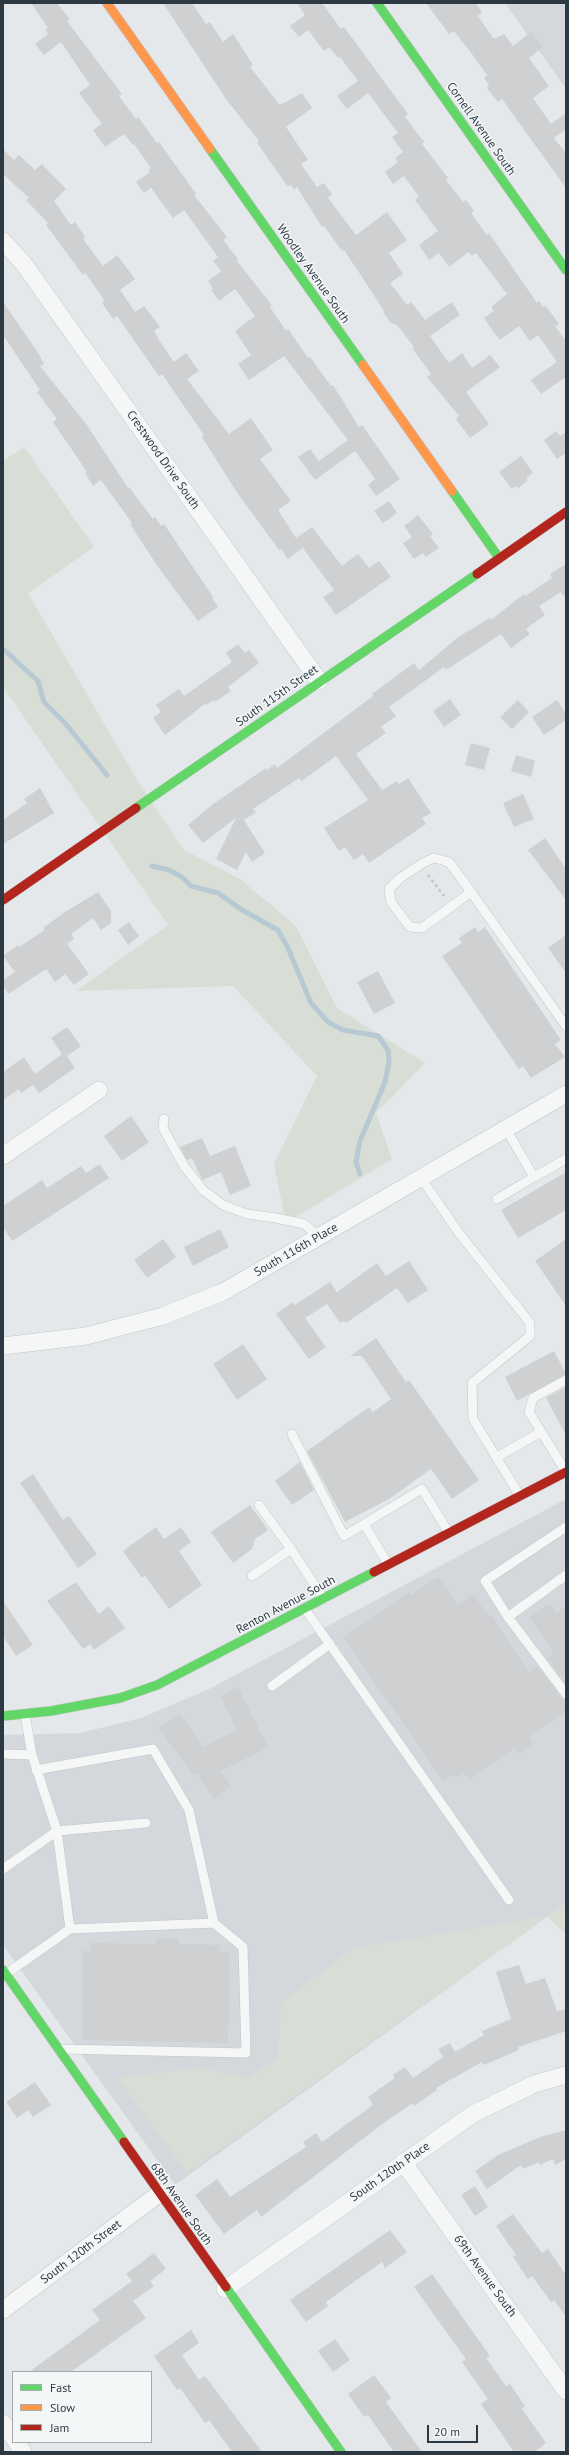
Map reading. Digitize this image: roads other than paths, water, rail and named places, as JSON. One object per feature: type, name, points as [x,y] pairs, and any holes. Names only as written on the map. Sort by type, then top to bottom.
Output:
[{"type":"street","name":"Woodley Avenue South","points":[[107,3],[499,558]]},
{"type":"street","name":"Cornell Avenue South","points":[[377,3],[566,270]]},
{"type":"street","name":"Crestwood Drive South","points":[[3,240],[24,264],[319,681]]},
{"type":"street","name":"South 115th Street","points":[[3,900],[566,512]]},
{"type":"street","points":[[3,1156],[99,1090]]},
{"type":"street","name":"South 116th Place","points":[[3,1346],[86,1336],[164,1316],[223,1292],[566,1094]]},
{"type":"street","name":"Renton Avenue South","points":[[3,1716],[24,1714],[120,1698],[157,1685],[566,1472]]},
{"type":"street","name":"68th Avenue South","points":[[5,1972],[160,2193],[225,2289],[341,2452]]},
{"type":"street","name":"South 120th Place","points":[[225,2289],[473,2114],[534,2084],[566,2074]]},
{"type":"street","name":"69th Avenue South","points":[[403,2162],[566,2390]]},
{"type":"street","name":"South 120th Street","points":[[3,2310],[160,2193]]},
{"type":"street","points":[[3,2423],[12,2436]]},
{"type":"street","points":[[17,2443],[24,2452]]},
{"type":"lane","points":[[471,892],[422,928],[410,926],[391,902],[389,889],[400,878],[434,858],[449,862],[471,892],[566,1026]]},
{"type":"lane","points":[[164,1119],[163,1128],[184,1166],[203,1190],[223,1205],[247,1214],[304,1224],[319,1237]]},
{"type":"lane","points":[[506,1129],[534,1177]]},
{"type":"lane","points":[[497,1199],[566,1159]]},
{"type":"lane","points":[[421,1178],[473,1251],[530,1323],[530,1336],[472,1383],[473,1419],[520,1496]]},
{"type":"lane","points":[[566,1380],[533,1398],[529,1412],[566,1472]]},
{"type":"lane","points":[[497,1457],[542,1432]]},
{"type":"lane","points":[[292,1434],[344,1536],[422,1489],[449,1534]]},
{"type":"lane","points":[[259,1505],[291,1548],[324,1599]]},
{"type":"lane","points":[[364,1524],[389,1565]]},
{"type":"lane","points":[[566,1527],[485,1581],[508,1617],[566,1694]]},
{"type":"lane","points":[[252,1576],[291,1548]]},
{"type":"lane","points":[[508,1617],[566,1575]]},
{"type":"lane","points":[[305,1609],[509,1900]]},
{"type":"lane","points":[[272,1686],[330,1644]]},
{"type":"lane","points":[[24,1714],[36,1770],[57,1831],[70,1929]]},
{"type":"lane","points":[[36,1770],[153,1749],[189,1810],[214,1923],[243,1947],[246,2053],[58,2049]]},
{"type":"lane","points":[[3,1754],[32,1755]]},
{"type":"lane","points":[[3,1869],[57,1831],[146,1823]]},
{"type":"lane","points":[[5,1972],[70,1929],[214,1923]]},
{"type":"waterway","points":[[3,649],[38,681],[44,702],[65,723],[107,775]]},
{"type":"waterway","points":[[152,866],[169,870],[182,877],[191,886],[218,893],[242,910],[278,930],[288,948],[311,1003],[328,1022],[343,1030],[378,1036],[388,1050],[389,1062],[385,1082],[360,1141],[356,1162],[360,1174]]}]
